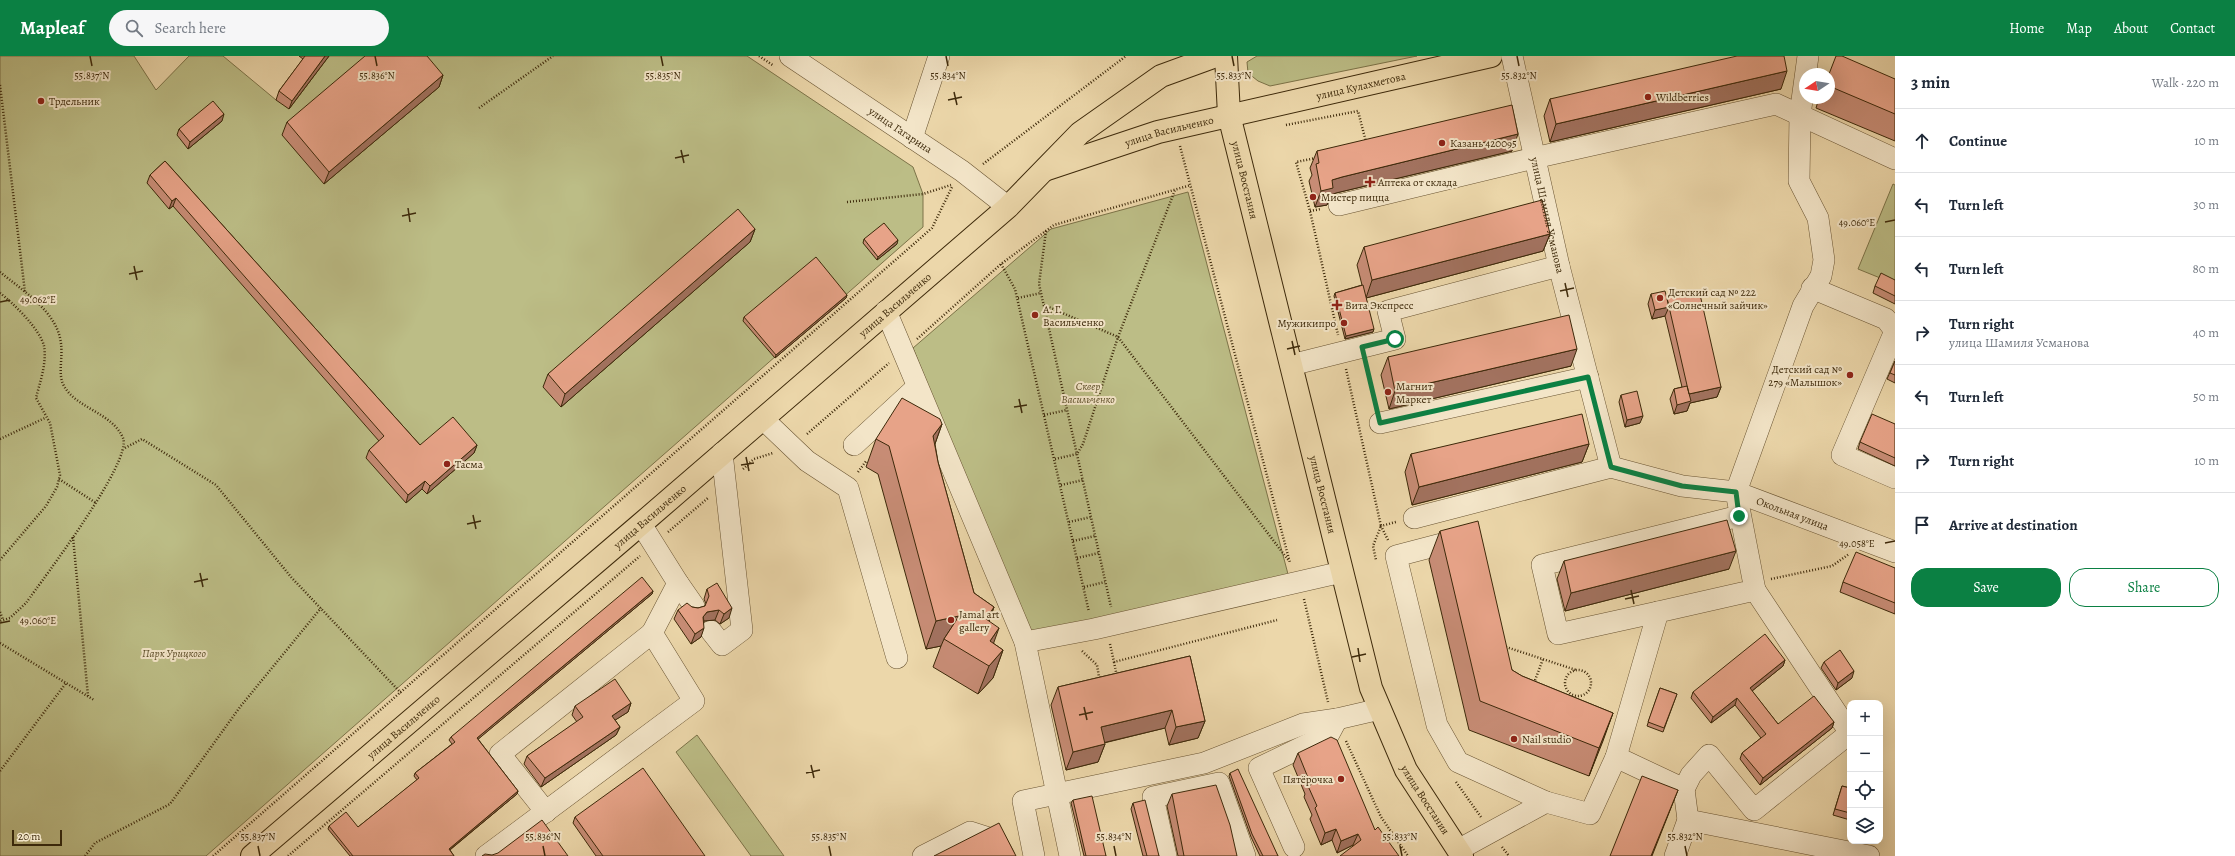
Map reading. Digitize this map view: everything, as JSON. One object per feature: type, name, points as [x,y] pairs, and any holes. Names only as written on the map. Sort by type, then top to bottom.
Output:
[{"type":"main road","name":"улица Восстания","points":[[1226,56],[1229,115]]},
{"type":"main road","name":"улица Кулахметова","points":[[1229,115],[1448,61],[1491,56]]},
{"type":"main road","name":"улица Восстания","points":[[1207,58],[1229,115],[1371,688],[1406,770],[1460,853]]},
{"type":"main road","name":"улица Васильченко","points":[[252,856],[641,524],[1008,207],[1080,132],[1161,76],[1207,58]]},
{"type":"main road","name":"улица Васильченко","points":[[1042,170],[1158,132],[1229,115]]},
{"type":"street","name":"улица Гагарина","points":[[790,56],[962,171],[1008,207]]},
{"type":"street","points":[[912,138],[939,56]]},
{"type":"street","name":"улица Шамиля Усманова","points":[[1512,56],[1559,266],[1611,467]]},
{"type":"street","points":[[1675,856],[1688,820],[1684,789],[1691,775],[1709,755],[1754,810],[1850,733],[1755,590],[1739,516],[1736,492],[1803,306],[1812,288],[1821,276],[1824,260],[1818,218],[1799,181],[1800,115],[1808,56]]},
{"type":"street","points":[[1339,205],[1534,158],[1776,104],[1895,159]]},
{"type":"street","points":[[1291,365],[1395,339],[1388,311],[1559,266]]},
{"type":"street","points":[[1812,288],[1886,319],[1895,331],[1842,455],[1895,478]]},
{"type":"street","points":[[886,311],[1024,642],[1070,856]]},
{"type":"street","points":[[1380,423],[1588,377]]},
{"type":"street","points":[[862,450],[917,387]]},
{"type":"street","points":[[763,418],[807,461],[848,488],[897,658]]},
{"type":"street","points":[[711,631],[722,645],[742,630],[722,453]]},
{"type":"street","points":[[1405,520],[1611,467]]},
{"type":"street","name":"Окольная улица","points":[[1611,467],[1682,486],[1736,492],[1895,552]]},
{"type":"street","points":[[1739,516],[1542,565],[1558,634],[1755,590]]},
{"type":"street","points":[[641,524],[694,606]]},
{"type":"street","points":[[1480,534],[1396,556],[1437,725],[1458,762],[1546,802],[1590,814],[1616,757],[1658,612]]},
{"type":"street","points":[[1024,642],[1092,622],[1342,572]]},
{"type":"street","points":[[546,812],[500,754],[652,634],[678,583]]},
{"type":"street","points":[[486,856],[694,701],[652,634]]},
{"type":"street","points":[[1034,856],[1022,801],[1204,763],[1303,724],[1337,719],[1380,709]]},
{"type":"street","points":[[1294,847],[1259,768],[1329,734],[1337,719]]},
{"type":"street","points":[[1600,727],[1622,736]]},
{"type":"street","points":[[1616,757],[1684,789]]},
{"type":"street","points":[[1166,856],[1153,797],[1219,783],[1245,856]]},
{"type":"street","points":[[1460,853],[1491,830],[1546,802]]},
{"type":"street","points":[[1688,820],[1869,856]]},
{"type":"street","points":[[923,856],[970,832],[995,840],[1004,856]]},
{"type":"path","points":[[479,108],[553,56]]},
{"type":"path","points":[[980,164],[986,164],[1126,56]]},
{"type":"path","points":[[0,85],[25,292]]},
{"type":"path","points":[[1286,125],[1358,111],[1367,146]]},
{"type":"path","points":[[1044,305],[1118,337],[1290,563],[1178,140]]},
{"type":"path","points":[[1321,157],[1296,162],[1310,212],[1382,526],[1396,556]]},
{"type":"path","points":[[213,856],[932,228],[954,185],[923,194],[847,202]]},
{"type":"path","points":[[1055,459],[1077,454],[1083,444],[1118,337],[1175,190]]},
{"type":"path","points":[[1046,231],[1039,284],[1111,609]]},
{"type":"path","points":[[1001,264],[1015,289],[1018,298],[1092,622],[1108,639],[1118,682]]},
{"type":"path","points":[[0,272],[36,300],[56,326],[61,344],[62,382],[67,391],[113,424],[123,438],[124,448],[96,502],[26,603],[10,618],[2,620],[0,612]]},
{"type":"path","points":[[0,293],[10,301],[32,326],[44,344],[44,360],[36,398],[45,418],[50,423],[60,475],[46,506],[0,560]]},
{"type":"path","points":[[1018,298],[1041,293]]},
{"type":"path","points":[[1362,347],[1380,423]]},
{"type":"path","points":[[1044,415],[1067,410]]},
{"type":"path","points":[[0,439],[45,418]]},
{"type":"path","points":[[124,448],[142,439],[216,485],[291,577],[401,693]]},
{"type":"path","points":[[848,488],[862,450]]},
{"type":"path","points":[[59,480],[96,502]]},
{"type":"path","points":[[1060,486],[1082,480]]},
{"type":"path","points":[[1069,522],[1091,517]]},
{"type":"path","points":[[1382,526],[1405,520]]},
{"type":"path","points":[[1377,561],[1373,546],[1382,526]]},
{"type":"path","points":[[1074,541],[1095,536]]},
{"type":"path","points":[[73,537],[88,696]]},
{"type":"path","points":[[1755,590],[1772,579],[1832,566],[1867,542]]},
{"type":"path","points":[[1077,558],[1099,553]]},
{"type":"path","points":[[1084,587],[1105,582]]},
{"type":"path","points":[[85,856],[95,843],[170,804],[240,707],[320,608]]},
{"type":"path","points":[[1114,662],[1278,620]]},
{"type":"path","points":[[0,643],[94,700]]},
{"type":"path","points":[[1506,647],[1586,672],[1591,681],[1588,691],[1578,695],[1572,694],[1566,683],[1571,672],[1576,670]]},
{"type":"path","points":[[1081,652],[1097,665],[1099,677],[1106,681]]},
{"type":"path","points":[[1533,685],[1543,659]]},
{"type":"path","points":[[0,771],[66,683]]},
{"type":"path","points":[[1576,702],[1578,695]]},
{"type":"path","points":[[1453,778],[1509,856]]},
{"type":"green space","name":"Тасма","points":[[0,56],[134,56],[156,90],[189,56],[223,56],[276,100],[308,56],[747,56],[913,167],[923,194],[923,227],[206,856],[0,856]]},
{"type":"green space","points":[[1257,56],[1417,56],[1270,86],[1258,81],[1248,73],[1247,62]]},
{"type":"green space","points":[[1893,184],[1895,185],[1895,284],[1858,269]]},
{"type":"green space","name":"Сквер Васильченко","points":[[1188,192],[1289,578],[1028,637],[913,348],[1051,229]]},
{"type":"green space","points":[[697,735],[784,856],[751,856],[676,752]]},
{"type":"building","points":[[305,56],[325,56],[292,101],[279,91]]},
{"type":"building","points":[[365,56],[427,56],[443,75],[329,172],[287,122]]},
{"type":"building","points":[[1737,56],[1784,56],[1787,71],[1556,124],[1550,99]]},
{"type":"building","points":[[1836,56],[1842,56],[1895,79],[1895,114],[1835,89],[1835,68],[1831,68]]},
{"type":"building","points":[[213,101],[224,114],[190,142],[179,129]]},
{"type":"building","points":[[1512,105],[1518,134],[1342,177],[1332,180],[1333,188],[1321,191],[1316,164],[1319,163],[1317,151]]},
{"type":"building","points":[[165,161],[420,445],[453,417],[477,445],[430,486],[425,481],[408,495],[369,450],[384,436],[176,198],[172,201],[150,175]]},
{"type":"building","points":[[1542,200],[1550,234],[1372,280],[1364,247]]},
{"type":"building","points":[[738,209],[755,229],[565,394],[548,374]]},
{"type":"building","points":[[884,223],[898,240],[878,257],[864,239]]},
{"type":"building","points":[[816,257],[847,295],[776,355],[744,317]]},
{"type":"building","points":[[1881,273],[1895,280],[1895,296],[1875,286]]},
{"type":"building","points":[[1363,285],[1374,329],[1346,336],[1335,293]]},
{"type":"building","points":[[1699,290],[1721,387],[1689,394],[1667,298]]},
{"type":"building","points":[[1665,291],[1669,307],[1655,310],[1651,294]]},
{"type":"building","points":[[1569,315],[1577,349],[1395,391],[1388,357]]},
{"type":"building","points":[[1895,361],[1895,375],[1890,373]]},
{"type":"building","points":[[1687,386],[1691,401],[1677,405],[1674,389]]},
{"type":"building","points":[[1637,391],[1643,416],[1627,420],[1621,395]]},
{"type":"building","points":[[902,398],[940,419],[942,424],[933,436],[938,462],[974,593],[994,607],[986,619],[999,628],[990,641],[1003,650],[989,666],[944,639],[959,616],[936,621],[889,446],[876,439]]},
{"type":"building","points":[[1582,414],[1589,444],[1419,487],[1411,454]]},
{"type":"building","points":[[1872,414],[1895,424],[1895,458],[1860,442]]},
{"type":"building","points":[[1727,520],[1736,551],[1571,593],[1564,561]]},
{"type":"building","points":[[1478,521],[1512,670],[1522,676],[1613,713],[1599,748],[1480,701],[1440,531]]},
{"type":"building","points":[[1856,552],[1895,568],[1895,603],[1843,582]]},
{"type":"building","points":[[642,577],[653,591],[477,738],[518,791],[449,849],[454,856],[353,856],[329,826],[346,812],[358,827],[419,778],[415,773],[455,742],[451,737]]},
{"type":"building","points":[[717,583],[732,608],[724,614],[719,610],[707,612],[703,617],[704,628],[695,634],[678,610],[687,603],[692,607],[698,608],[705,606],[709,596],[707,589]]},
{"type":"building","points":[[1765,634],[1785,660],[1750,688],[1778,724],[1814,696],[1834,722],[1763,778],[1742,753],[1766,734],[1737,698],[1713,717],[1693,692]]},
{"type":"building","points":[[1840,650],[1854,671],[1838,683],[1824,662]]},
{"type":"building","points":[[1190,656],[1205,721],[1176,727],[1172,710],[1101,727],[1105,744],[1073,752],[1058,687]]},
{"type":"building","points":[[615,679],[631,703],[612,716],[620,727],[545,778],[527,756],[583,717],[575,706]]},
{"type":"building","points":[[1660,688],[1677,694],[1664,728],[1648,722]]},
{"type":"building","points":[[1331,737],[1337,740],[1375,830],[1378,827],[1399,856],[1340,856],[1361,840],[1358,834],[1341,841],[1336,829],[1325,833],[1315,808],[1317,806],[1308,786],[1311,785],[1298,753]]},
{"type":"building","points":[[643,768],[705,856],[603,856],[575,817]]},
{"type":"building","points":[[1238,769],[1278,856],[1263,856],[1252,834],[1230,773]]},
{"type":"building","points":[[1642,776],[1678,790],[1651,856],[1610,856]]},
{"type":"building","points":[[1216,785],[1230,825],[1237,856],[1184,856],[1172,794]]},
{"type":"building","points":[[1842,786],[1847,787],[1847,812],[1835,809]]},
{"type":"building","points":[[1092,796],[1106,856],[1086,856],[1073,800]]},
{"type":"building","points":[[1145,800],[1159,856],[1147,856],[1133,803]]},
{"type":"building","points":[[542,820],[568,856],[482,856],[485,854],[492,855],[498,853]]},
{"type":"building","points":[[999,823],[1016,856],[934,856]]},
{"type":"place","name":"Wildberries","points":[[1648,97]]},
{"type":"place","name":"Трдельник","points":[[41,101]]},
{"type":"place","name":"Казань 420095","points":[[1442,143]]},
{"type":"place","name":"Аптека от склада","points":[[1370,182]]},
{"type":"place","name":"Мистер пицца","points":[[1313,197]]},
{"type":"place","name":"Детский сад № 222 «Солнечный зайчик»","points":[[1660,298]]},
{"type":"place","name":"Вита Экспресс","points":[[1337,305]]},
{"type":"place","name":"А. Г. Васильченко","points":[[1035,315]]},
{"type":"place","name":"Мужикипро","points":[[1344,323]]},
{"type":"place","name":"Детский сад № 279 «Малышок»","points":[[1850,375]]},
{"type":"place","name":"Магнит Маркет","points":[[1388,392]]},
{"type":"place","name":"Тасма","points":[[447,464]]},
{"type":"place","name":"Jamal art gallery","points":[[951,620]]},
{"type":"place","name":"Nail studio","points":[[1514,739]]},
{"type":"place","name":"Пятёрочка","points":[[1341,779]]},
{"type":"route","points":[[1395,339],[1362,347],[1380,423],[1588,377],[1611,467],[1682,486],[1736,492],[1739,516]]},
{"type":"park label","name":"Парк Урицкого","points":[[174,653]]}]
